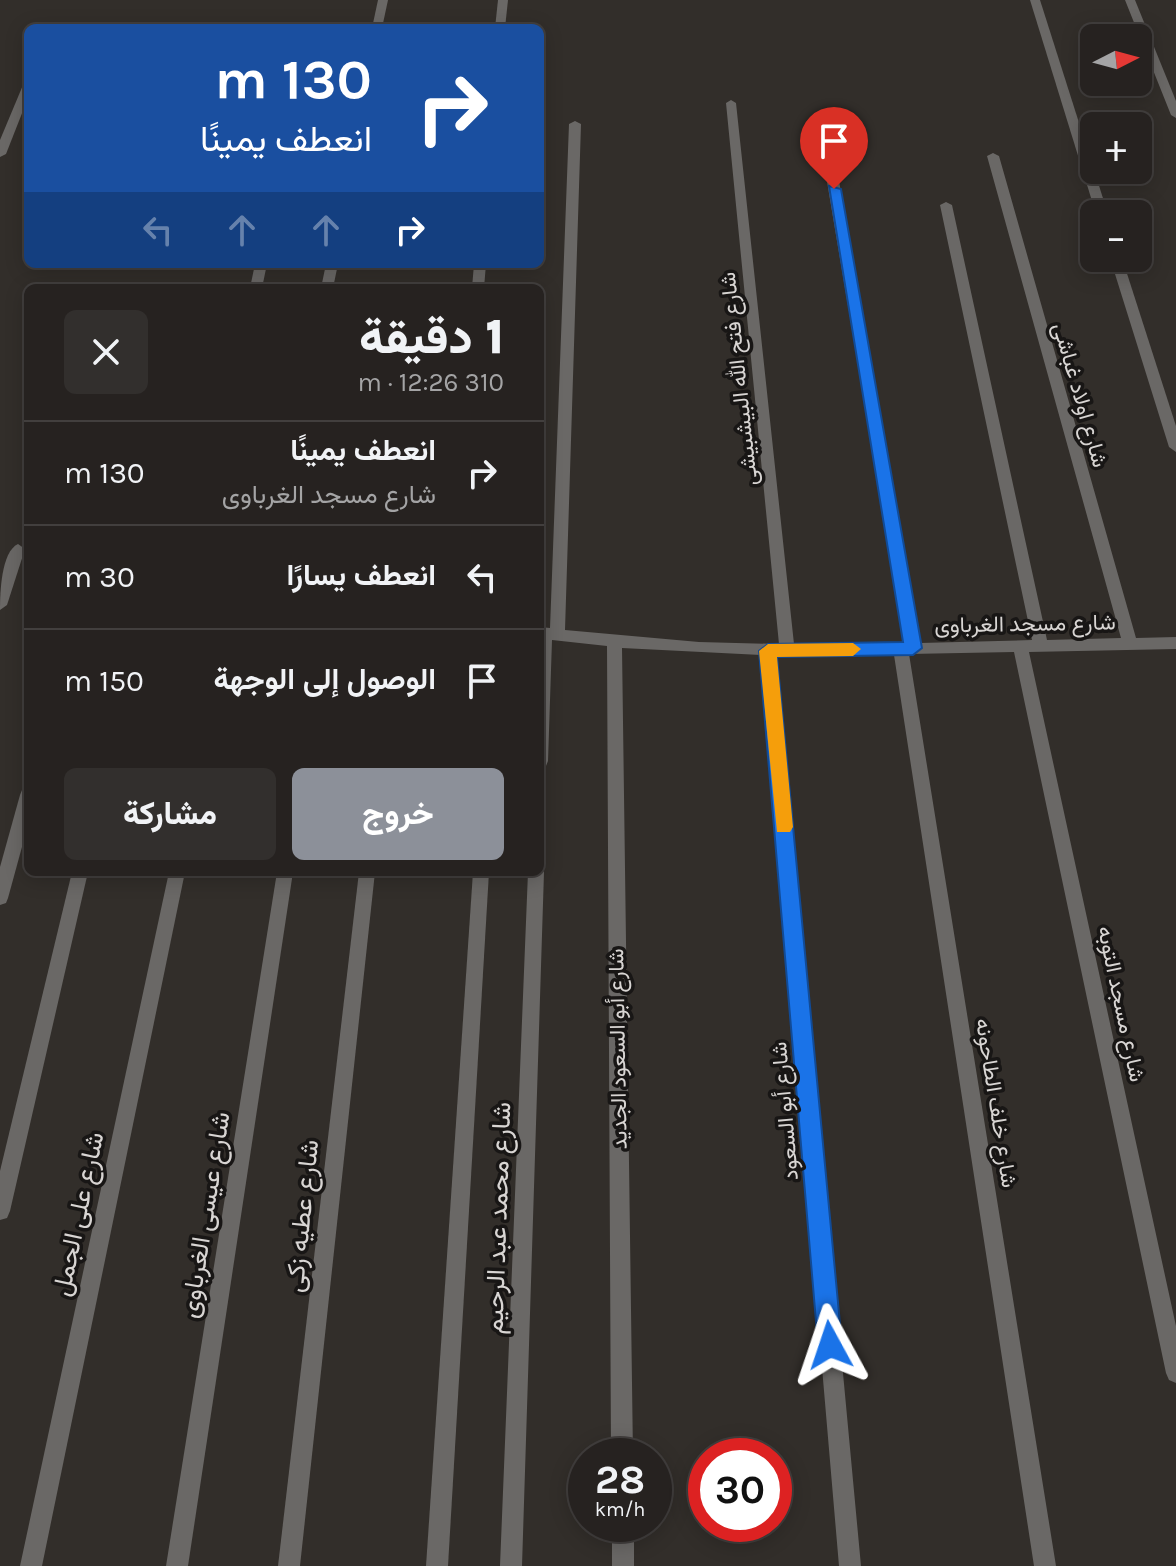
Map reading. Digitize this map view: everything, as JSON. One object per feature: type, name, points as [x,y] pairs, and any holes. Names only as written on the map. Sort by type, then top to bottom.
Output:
[{"type":"street","points":[[378,24],[383,0]]},
{"type":"street","points":[[500,24],[503,0]]},
{"type":"street","points":[[1035,0],[1098,200]]},
{"type":"street","points":[[1130,0],[1176,115]]},
{"type":"street","points":[[0,154],[24,95]]},
{"type":"street","name":"شارع فتح الله البيشبيشى","points":[[731,103],[777,651]]},
{"type":"street","points":[[544,688],[575,124]]},
{"type":"street","name":"شارع اولاد غباشى","points":[[993,156],[1130,644]]},
{"type":"street","name":"شارع خلف الطاحونه","points":[[829,158],[1045,1566]]},
{"type":"street","points":[[946,205],[1041,645]]},
{"type":"street","points":[[1120,272],[1176,447]]},
{"type":"street","points":[[0,546],[23,550],[0,605]]},
{"type":"street","name":"شارع مسجد الغرباوى","points":[[547,634],[614,643],[777,651],[1176,643]]},
{"type":"street","name":"شارع أبو السعود الجديد","points":[[614,643],[622,1438]]},
{"type":"street","name":"شارع مسجد التوبه","points":[[1020,646],[1176,1373]]},
{"type":"street","name":"شارع أبو السعود","points":[[777,651],[850,1566]]},
{"type":"street","points":[[0,898],[24,810]]},
{"type":"street","points":[[0,1211],[79,876]]},
{"type":"street","name":"شارع على الجمل","points":[[31,1566],[176,876]]},
{"type":"street","name":"شارع عيسى الغرباوى","points":[[177,1566],[284,876]]},
{"type":"street","name":"شارع عطيه زكى","points":[[289,1566],[367,876]]},
{"type":"street","points":[[437,1566],[481,876]]},
{"type":"street","name":"شارع محمد عبد الرحيم","points":[[511,1566],[536,876]]},
{"type":"street","points":[[623,1542],[623,1566]]},
{"type":"slow traffic","points":[[783,827],[768,651],[853,649]]},
{"type":"route","points":[[830,1345],[768,651],[913,648],[834,189]]}]
